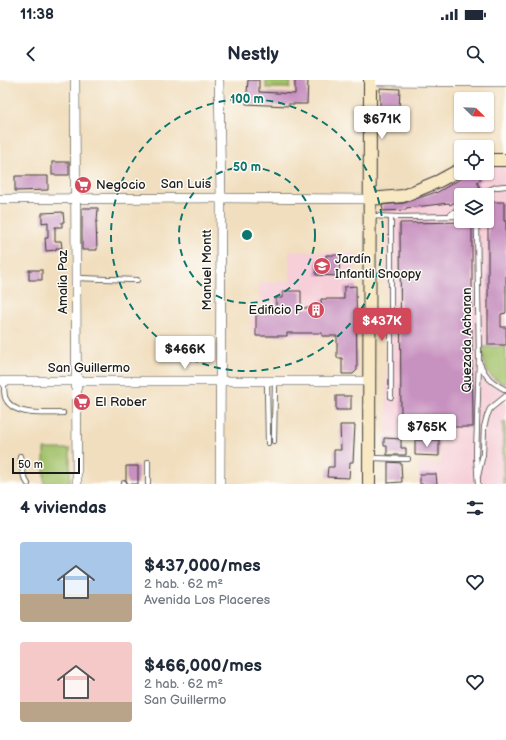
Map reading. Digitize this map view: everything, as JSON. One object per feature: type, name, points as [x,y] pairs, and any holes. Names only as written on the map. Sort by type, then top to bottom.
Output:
[{"type":"main road","points":[[368,484],[370,381],[370,81]]},
{"type":"main road","points":[[494,160],[506,160]]},
{"type":"main road","name":"San Luis","points":[[370,199],[403,196],[439,181],[454,173]]},
{"type":"street","name":"Amalia Paz","points":[[75,80],[77,484]]},
{"type":"street","name":"Manuel Montt","points":[[219,80],[220,484]]},
{"type":"street","points":[[370,81],[506,82]]},
{"type":"street","name":"San Luis","points":[[0,199],[370,199]]},
{"type":"street","name":"San Guillermo","points":[[2,381],[370,381]]},
{"type":"lane","points":[[494,188],[506,186]]},
{"type":"lane","points":[[450,215],[454,212]]},
{"type":"lane","points":[[370,216],[454,215]]},
{"type":"lane","points":[[391,217],[391,397]]},
{"type":"lane","name":"Quezada Acharan","points":[[477,228],[479,360],[476,455],[478,482]]},
{"type":"lane","points":[[76,278],[137,280]]},
{"type":"lane","points":[[479,360],[487,378],[506,390]]},
{"type":"lane","points":[[2,381],[8,403],[16,410],[63,414]]},
{"type":"lane","points":[[271,381],[274,441]]},
{"type":"lane","points":[[268,443],[271,381]]},
{"type":"lane","points":[[478,482],[483,454],[484,427],[487,416],[490,409],[506,396]]},
{"type":"lane","points":[[20,456],[24,477],[28,484]]},
{"type":"lane","points":[[369,458],[408,459]]},
{"type":"lane","points":[[148,462],[148,484]]},
{"type":"shaded area","points":[[494,165],[506,165],[506,484],[418,484],[418,463],[441,463],[441,439],[386,437],[387,211],[383,211],[382,202],[454,176],[454,180],[494,180]]},
{"type":"shaded area","points":[[289,251],[356,252],[357,336],[251,335],[251,310],[259,310],[259,282],[290,281]]},
{"type":"green space","points":[[266,80],[291,80],[290,88],[266,88]]},
{"type":"green space","points":[[483,347],[506,347],[506,384],[489,375],[485,365]]},
{"type":"green space","points":[[503,422],[506,422],[506,484],[503,484]]},
{"type":"green space","points":[[44,449],[70,449],[70,484],[44,484]]},
{"type":"building","points":[[248,80],[259,80],[259,92],[295,94],[295,80],[308,80],[307,104],[288,104],[288,106],[246,104]]},
{"type":"building","points":[[380,88],[400,89],[399,109],[380,109]]},
{"type":"building","points":[[52,162],[69,162],[69,175],[52,175]]},
{"type":"building","points":[[15,176],[48,176],[48,190],[15,191]]},
{"type":"building","points":[[459,180],[481,180],[477,182],[480,188],[454,188],[454,203],[450,205],[449,203],[406,208],[406,210],[383,211],[382,205],[404,203],[436,193]]},
{"type":"building","points":[[494,202],[504,202],[504,221],[506,221],[506,313],[501,314],[501,327],[506,327],[506,345],[488,345],[488,228],[494,228]]},
{"type":"building","points":[[82,208],[98,208],[96,222],[97,250],[82,250]]},
{"type":"building","points":[[63,212],[64,222],[62,222],[62,227],[55,227],[55,241],[61,241],[62,248],[46,251],[45,238],[48,238],[48,222],[42,223],[42,213]]},
{"type":"building","points":[[454,222],[454,228],[472,228],[472,308],[467,308],[467,329],[472,329],[473,427],[401,427],[400,223]]},
{"type":"building","points":[[326,255],[340,255],[339,276],[316,275],[316,261],[326,261]]},
{"type":"building","points":[[29,270],[42,270],[42,280],[29,280]]},
{"type":"building","name":"Edificio P","points":[[356,286],[357,370],[353,374],[342,374],[342,358],[337,358],[337,336],[322,336],[322,333],[287,333],[287,336],[256,336],[256,313],[276,313],[276,298],[283,298],[283,291],[301,291],[301,308],[321,308],[321,299],[344,299],[344,287]]},
{"type":"building","points":[[336,396],[351,396],[351,410],[336,410]]},
{"type":"building","points":[[340,425],[355,425],[353,462],[350,462],[349,478],[327,477],[328,467],[334,467],[334,450],[341,450]]},
{"type":"building","points":[[384,438],[401,439],[401,448],[406,448],[406,455],[387,455],[387,446],[384,446]]},
{"type":"building","points":[[415,440],[439,440],[439,456],[415,455]]},
{"type":"building","points":[[388,462],[401,463],[402,482],[388,483]]},
{"type":"building","points":[[126,466],[138,466],[138,484],[128,484],[126,480]]},
{"type":"building","points":[[420,474],[436,474],[437,484],[420,484]]},
{"type":"place","name":"Negocio","points":[[83,185]]},
{"type":"place","name":"Jardín Infantil Snoopy","points":[[322,266]]},
{"type":"place","name":"Edificio P","points":[[316,310]]},
{"type":"place","name":"El Rober","points":[[82,402]]}]
